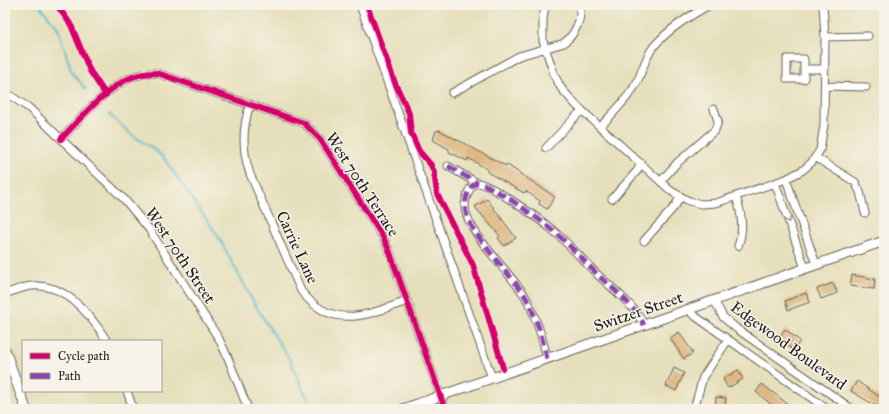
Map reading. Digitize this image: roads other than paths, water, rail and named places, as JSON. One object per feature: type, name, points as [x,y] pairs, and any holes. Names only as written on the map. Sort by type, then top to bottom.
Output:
[{"type":"street","points":[[360,5],[492,378]]},
{"type":"street","points":[[544,5],[543,19],[545,49],[561,88],[600,127],[661,182],[680,197],[689,201],[708,204],[736,197],[786,179],[803,170],[815,157],[823,138],[825,86],[825,37],[823,5]]},
{"type":"street","points":[[452,93],[519,56],[564,43],[570,38],[579,21],[581,11],[579,5]]},
{"type":"street","points":[[600,127],[632,89],[654,45],[687,18],[709,5]]},
{"type":"street","points":[[825,37],[868,36]]},
{"type":"street","points":[[804,69],[825,70]]},
{"type":"street","name":"West 70th Terrace","points":[[61,139],[118,85],[130,78],[144,74],[157,73],[171,76],[304,123],[320,139],[383,237],[445,409]]},
{"type":"street","points":[[825,86],[866,87]]},
{"type":"street","name":"West 70th Street","points":[[5,92],[25,105],[124,199],[158,242],[219,338],[248,409]]},
{"type":"street","name":"Carrie Lane","points":[[250,104],[243,132],[245,157],[250,174],[301,291],[323,311],[345,317],[371,314],[407,301]]},
{"type":"street","points":[[661,182],[677,163],[715,130],[718,121],[714,109]]},
{"type":"street","points":[[546,148],[582,110]]},
{"type":"street","points":[[815,157],[855,182],[860,192],[865,213]]},
{"type":"street","points":[[612,199],[641,163]]},
{"type":"street","points":[[448,166],[477,183],[500,193],[551,229],[630,306],[644,325]]},
{"type":"street","points":[[786,179],[816,264]]},
{"type":"street","points":[[477,183],[472,186],[467,195],[465,205],[466,214],[485,244],[525,296],[532,311],[547,359]]},
{"type":"street","points":[[775,183],[805,268]]},
{"type":"street","points":[[644,240],[675,206],[680,197]]},
{"type":"street","points":[[736,197],[741,216],[740,240],[738,246]]},
{"type":"street","name":"Switzer Street","points":[[403,409],[884,241]]},
{"type":"street","points":[[5,294],[37,285],[61,291],[75,301],[106,340]]},
{"type":"street","name":"Edgewood Boulevard","points":[[714,300],[723,317],[728,321],[852,409]]},
{"type":"street","name":"Edgewood Boulevard","points":[[690,309],[692,314],[827,409]]},
{"type":"street","points":[[694,409],[703,378],[728,340]]},
{"type":"street","points":[[5,350],[26,409]]},
{"type":"street","points":[[127,392],[133,409]]},
{"type":"waterway","points":[[39,5],[58,28],[72,73],[86,89]]},
{"type":"waterway","points":[[109,114],[132,135],[151,147],[163,157],[218,236],[255,305],[290,360],[304,392],[314,409]]}]
